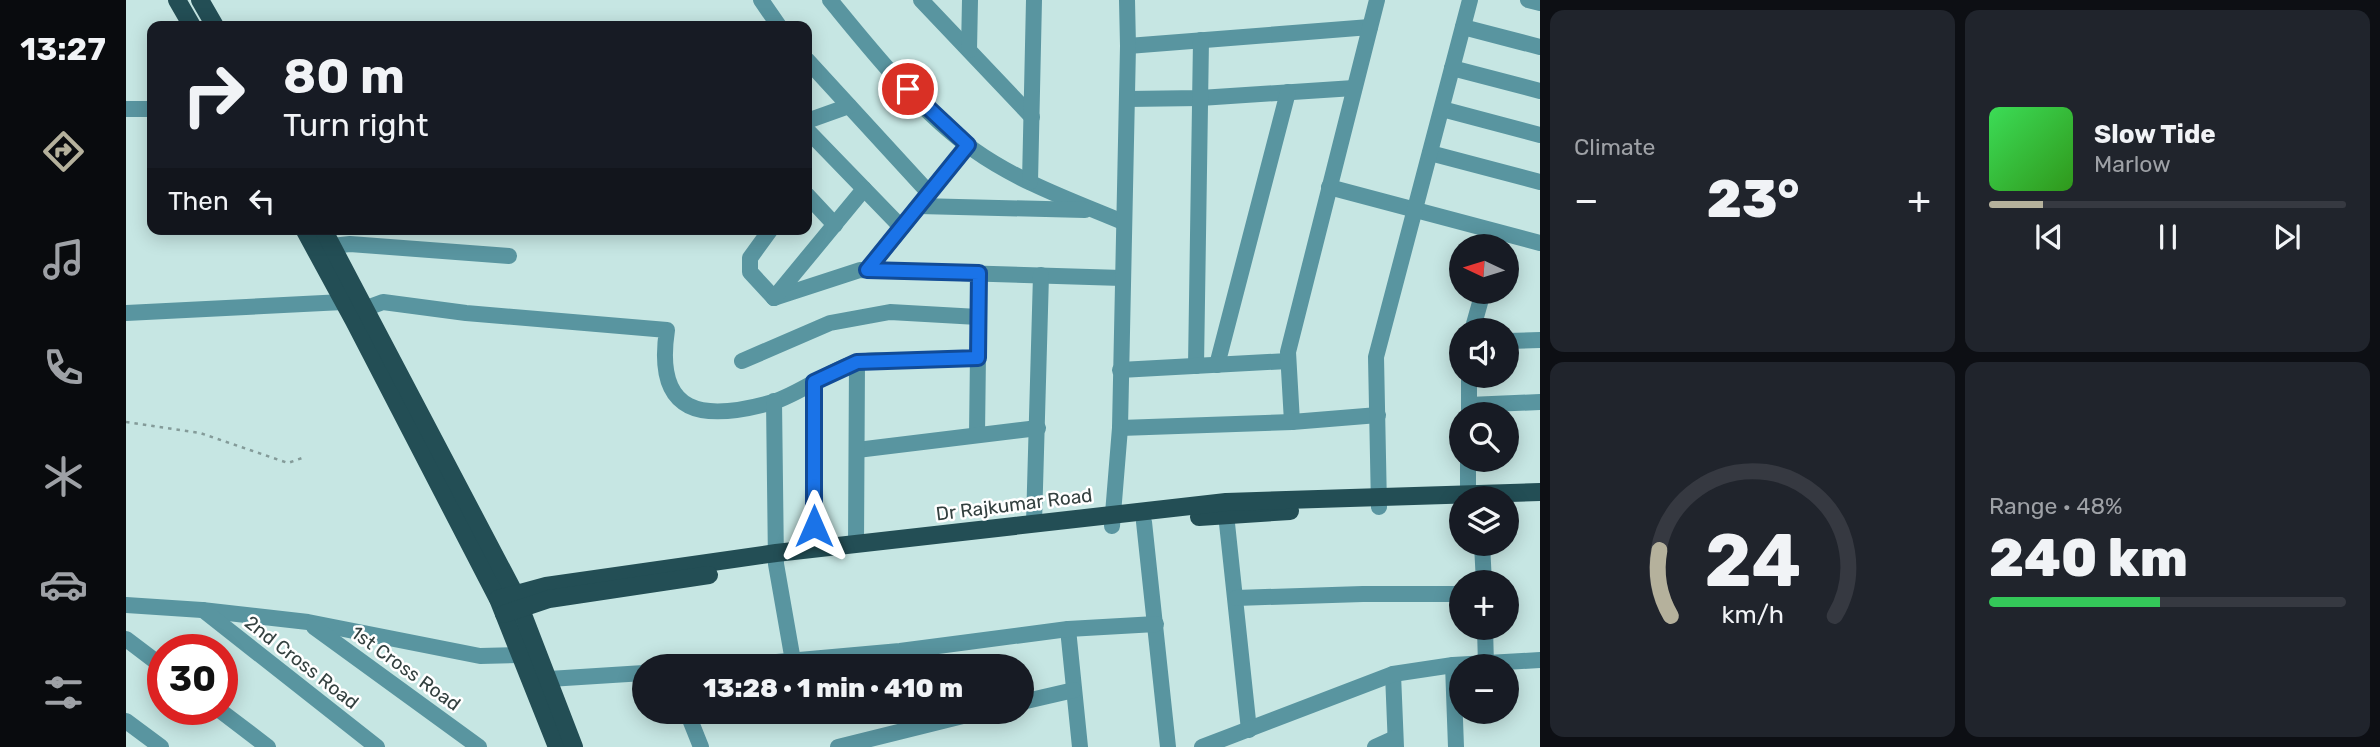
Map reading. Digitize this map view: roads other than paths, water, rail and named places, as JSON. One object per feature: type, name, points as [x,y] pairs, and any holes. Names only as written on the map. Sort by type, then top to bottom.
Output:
[{"type":"main road","points":[[177,0],[189,21]]},
{"type":"main road","points":[[200,0],[212,21]]},
{"type":"main road","points":[[307,235],[549,679],[574,747]]},
{"type":"main road","points":[[326,235],[509,604],[520,655],[557,747]]},
{"type":"main road","name":"Dr Rajkumar Road","points":[[1519,494],[1540,492]]},
{"type":"main road","name":"Dr Rajkumar Road","points":[[509,604],[776,559],[1113,520],[1227,502],[1449,500]]},
{"type":"main road","name":"Dr Rajkumar Road","points":[[776,559],[815,548],[1034,523],[1113,520],[1144,522],[1379,502]]},
{"type":"main road","points":[[1519,503],[1540,502]]},
{"type":"street","points":[[761,0],[776,21]]},
{"type":"street","points":[[830,0],[873,52],[926,108],[968,145],[1030,182],[1123,222]]},
{"type":"street","points":[[921,0],[1032,117]]},
{"type":"street","points":[[969,50],[970,0]]},
{"type":"street","points":[[1030,182],[1034,0]]},
{"type":"street","points":[[1113,520],[1120,428],[1127,0]]},
{"type":"street","points":[[1292,422],[1288,352],[1377,0]]},
{"type":"street","points":[[1379,502],[1376,357],[1470,0]]},
{"type":"street","points":[[1528,0],[1540,3]]},
{"type":"street","points":[[1128,46],[1370,27]]},
{"type":"street","points":[[1463,27],[1540,47]]},
{"type":"street","points":[[1196,366],[1201,40]]},
{"type":"street","points":[[812,65],[849,106],[924,200],[1095,210]]},
{"type":"street","points":[[1452,68],[1540,91]]},
{"type":"street","points":[[1127,99],[1200,98],[1354,88]]},
{"type":"street","points":[[1217,365],[1288,92]]},
{"type":"street","points":[[812,119],[849,106]]},
{"type":"street","points":[[126,109],[147,109]]},
{"type":"street","points":[[1442,109],[1540,135]]},
{"type":"street","points":[[812,135],[902,228]]},
{"type":"street","points":[[867,270],[968,145]]},
{"type":"street","points":[[1430,153],[1540,182]]},
{"type":"street","points":[[1329,187],[1415,209],[1482,234]]},
{"type":"street","points":[[774,299],[864,189]]},
{"type":"street","points":[[812,200],[835,225]]},
{"type":"street","points":[[767,235],[750,258],[750,272],[774,299]]},
{"type":"street","points":[[1519,242],[1540,243]]},
{"type":"street","points":[[332,246],[350,244],[509,256]]},
{"type":"street","points":[[774,299],[860,270],[1122,278]]},
{"type":"street","points":[[977,435],[979,273]]},
{"type":"street","points":[[1034,523],[1041,275]]},
{"type":"street","points":[[126,313],[343,302]]},
{"type":"street","points":[[364,309],[383,302],[466,313],[667,330],[663,355],[665,376],[687,406],[697,410],[711,411],[774,401],[857,362],[978,358]]},
{"type":"street","points":[[742,361],[830,323],[890,312],[978,317]]},
{"type":"street","points":[[1519,341],[1540,340]]},
{"type":"street","points":[[1120,370],[1288,361]]},
{"type":"street","points":[[856,544],[857,362]]},
{"type":"street","points":[[814,382],[815,548]]},
{"type":"street","points":[[774,401],[776,559],[792,654]]},
{"type":"street","points":[[1519,404],[1540,402]]},
{"type":"street","points":[[1120,428],[1292,422],[1378,415]]},
{"type":"street","points":[[857,450],[1038,428]]},
{"type":"street","points":[[1226,514],[1249,730]]},
{"type":"street","points":[[1144,522],[1168,747]]},
{"type":"street","points":[[1236,598],[1449,594]]},
{"type":"street","points":[[126,605],[308,622],[480,656],[520,655]]},
{"type":"street","name":"2nd Cross Road","points":[[202,610],[377,747]]},
{"type":"street","name":"1st Cross Road","points":[[308,622],[479,747]]},
{"type":"street","points":[[929,654],[1068,629],[1156,624]]},
{"type":"street","points":[[1068,629],[1080,747]]},
{"type":"street","points":[[126,639],[147,655]]},
{"type":"street","points":[[1519,662],[1540,660]]},
{"type":"street","points":[[1202,747],[1392,674],[1449,666]]},
{"type":"street","points":[[549,679],[632,674]]},
{"type":"street","points":[[1375,747],[1395,742],[1392,674]]},
{"type":"street","points":[[1034,699],[1074,690]]},
{"type":"street","points":[[126,721],[161,747]]},
{"type":"street","points":[[238,724],[268,747]]},
{"type":"street","points":[[692,724],[701,747]]},
{"type":"street","points":[[838,747],[898,724]]},
{"type":"street","points":[[1455,724],[1456,747]]}]
